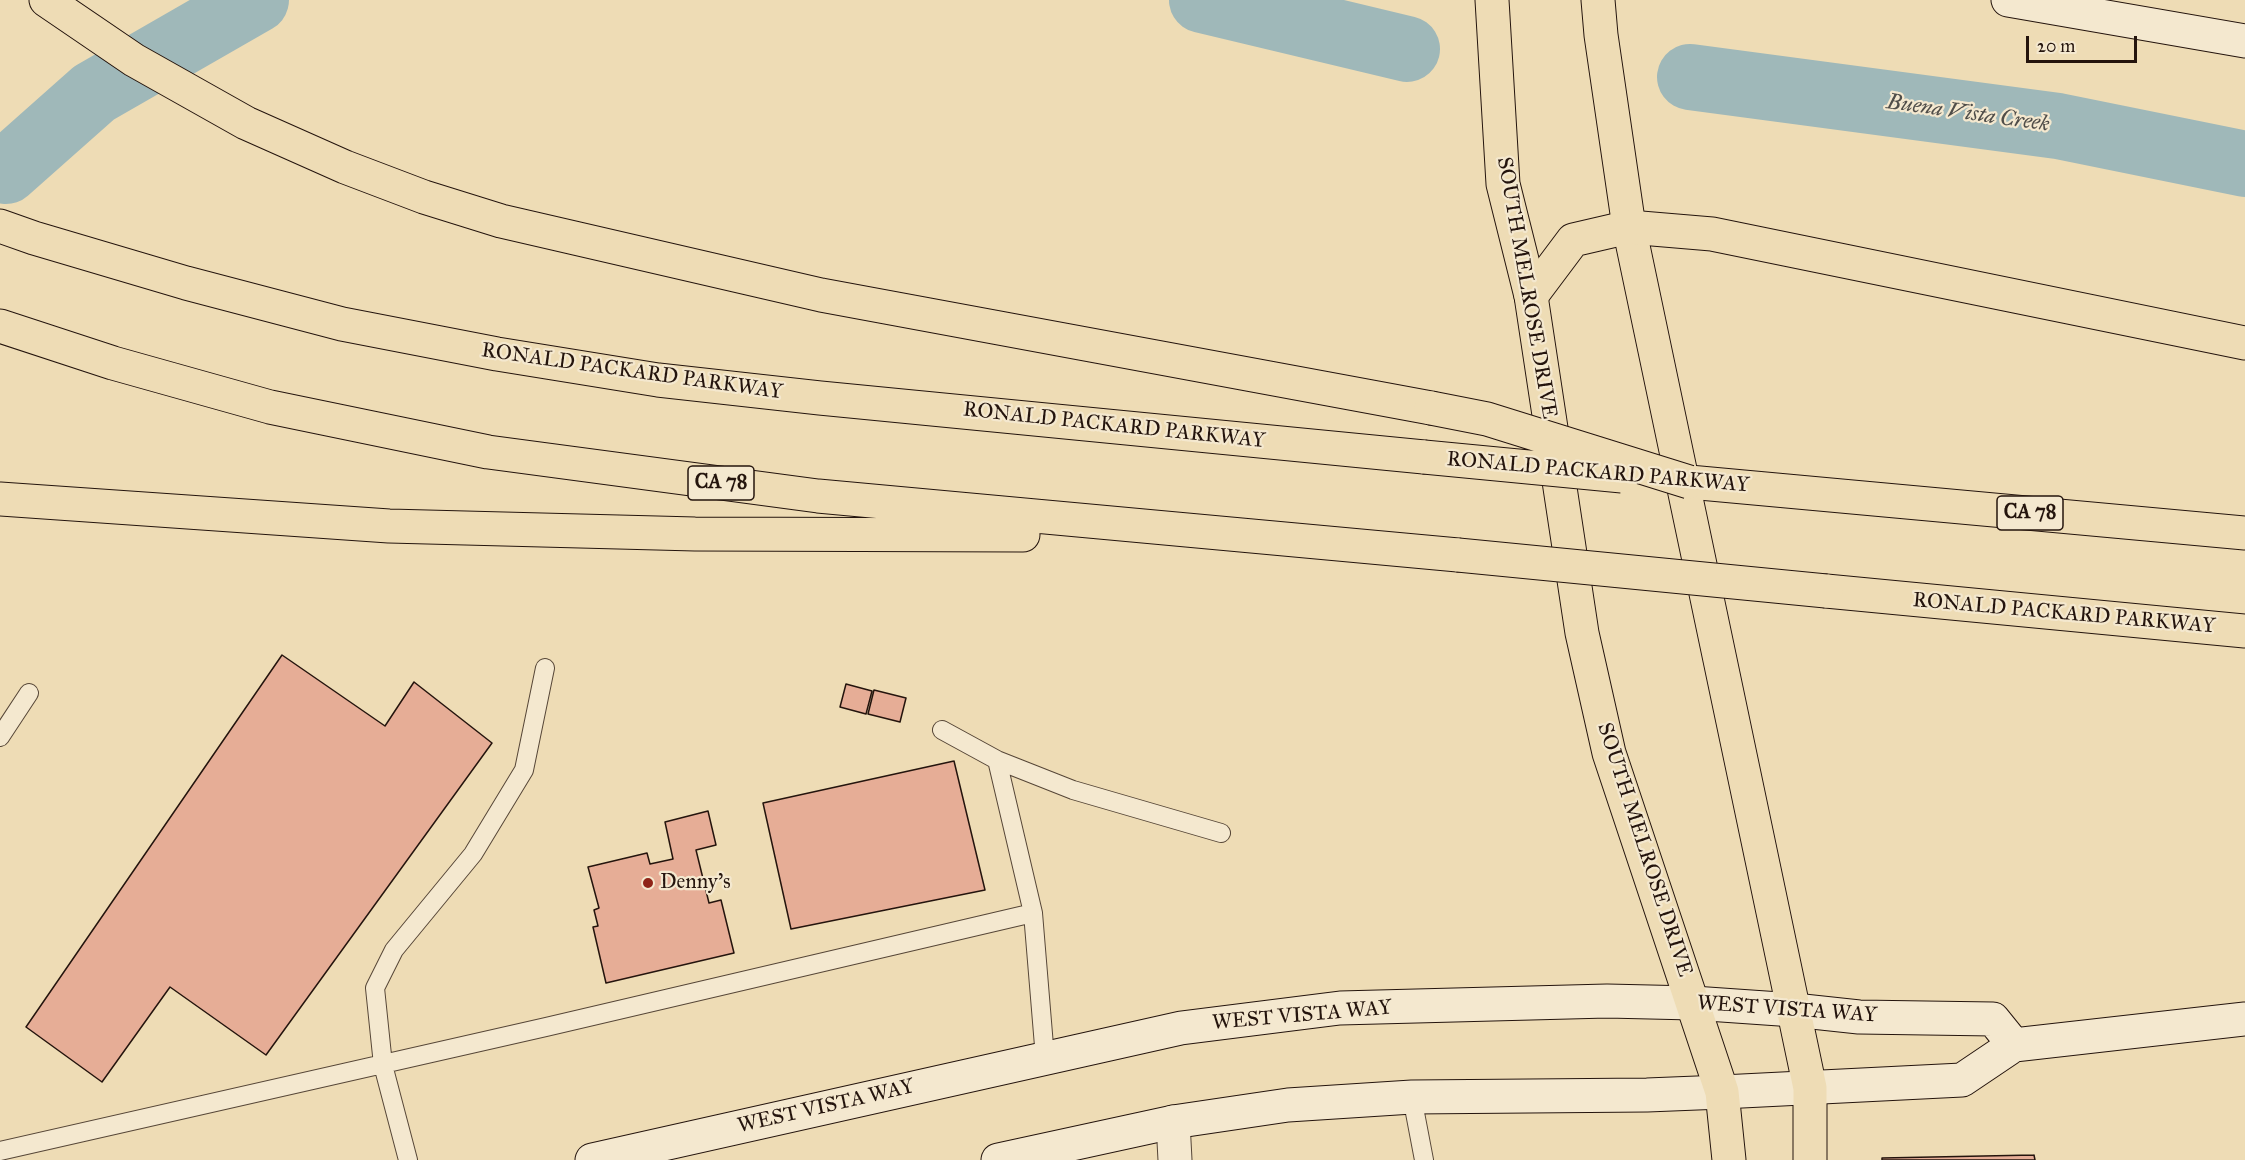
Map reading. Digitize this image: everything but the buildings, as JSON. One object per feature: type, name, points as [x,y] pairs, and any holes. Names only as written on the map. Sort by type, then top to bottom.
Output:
[{"type":"main road","name":"SOUTH MELROSE DRIVE","points":[[1492,0],[1503,184],[1531,296],[1582,633],[1606,742],[1722,1092],[1729,1160]]},
{"type":"main road","points":[[1598,0],[1629,227],[1810,1088],[1810,1160]]},
{"type":"main road","points":[[2008,0],[2245,41]]},
{"type":"main road","points":[[48,1],[134,60],[246,123],[345,167],[424,197],[501,221],[821,295],[1487,419],[1689,482]]},
{"type":"main road","name":"RONALD PACKARD PARKWAY","points":[[0,226],[186,283],[342,324],[509,356],[658,380],[820,398],[1689,482],[2245,533]]},
{"type":"main road","points":[[1531,296],[1573,240],[1629,227],[1712,234],[2245,343]]},
{"type":"main road","name":"RONALD PACKARD PARKWAY","points":[[0,326],[113,363],[270,407],[488,452],[818,496],[2245,631]]},
{"type":"main road","points":[[0,499],[400,526],[694,534],[1235,535]]},
{"type":"main road","name":"WEST VISTA WAY","points":[[592,1160],[1181,1028],[1340,1008],[1607,1001],[1693,1003],[1859,1017],[1993,1019],[2014,1045]]},
{"type":"main road","points":[[998,1160],[1173,1122],[1288,1105],[1412,1097],[1647,1095],[1962,1080],[2014,1045],[2245,1019]]},
{"type":"main road","points":[[1173,1122],[1175,1160]]},
{"type":"lane","points":[[408,1160],[383,1065],[375,988],[394,950],[473,854],[524,770],[545,668]]},
{"type":"lane","points":[[0,737],[29,693]]},
{"type":"lane","points":[[942,729],[997,760],[1073,790],[1221,833]]},
{"type":"lane","points":[[997,760],[1033,913],[1045,1058]]},
{"type":"lane","points":[[0,1151],[383,1065],[1033,913]]},
{"type":"lane","points":[[1412,1097],[1424,1160]]},
{"type":"waterway","name":"Buena Vista Creek","points":[[6,171],[94,93],[256,0]]},
{"type":"waterway","name":"Buena Vista Creek","points":[[1202,0],[1407,49]]},
{"type":"waterway","name":"Buena Vista Creek","points":[[1690,77],[2058,126],[2245,164]]},
{"type":"place","name":"Denny's","points":[[648,883]]}]
